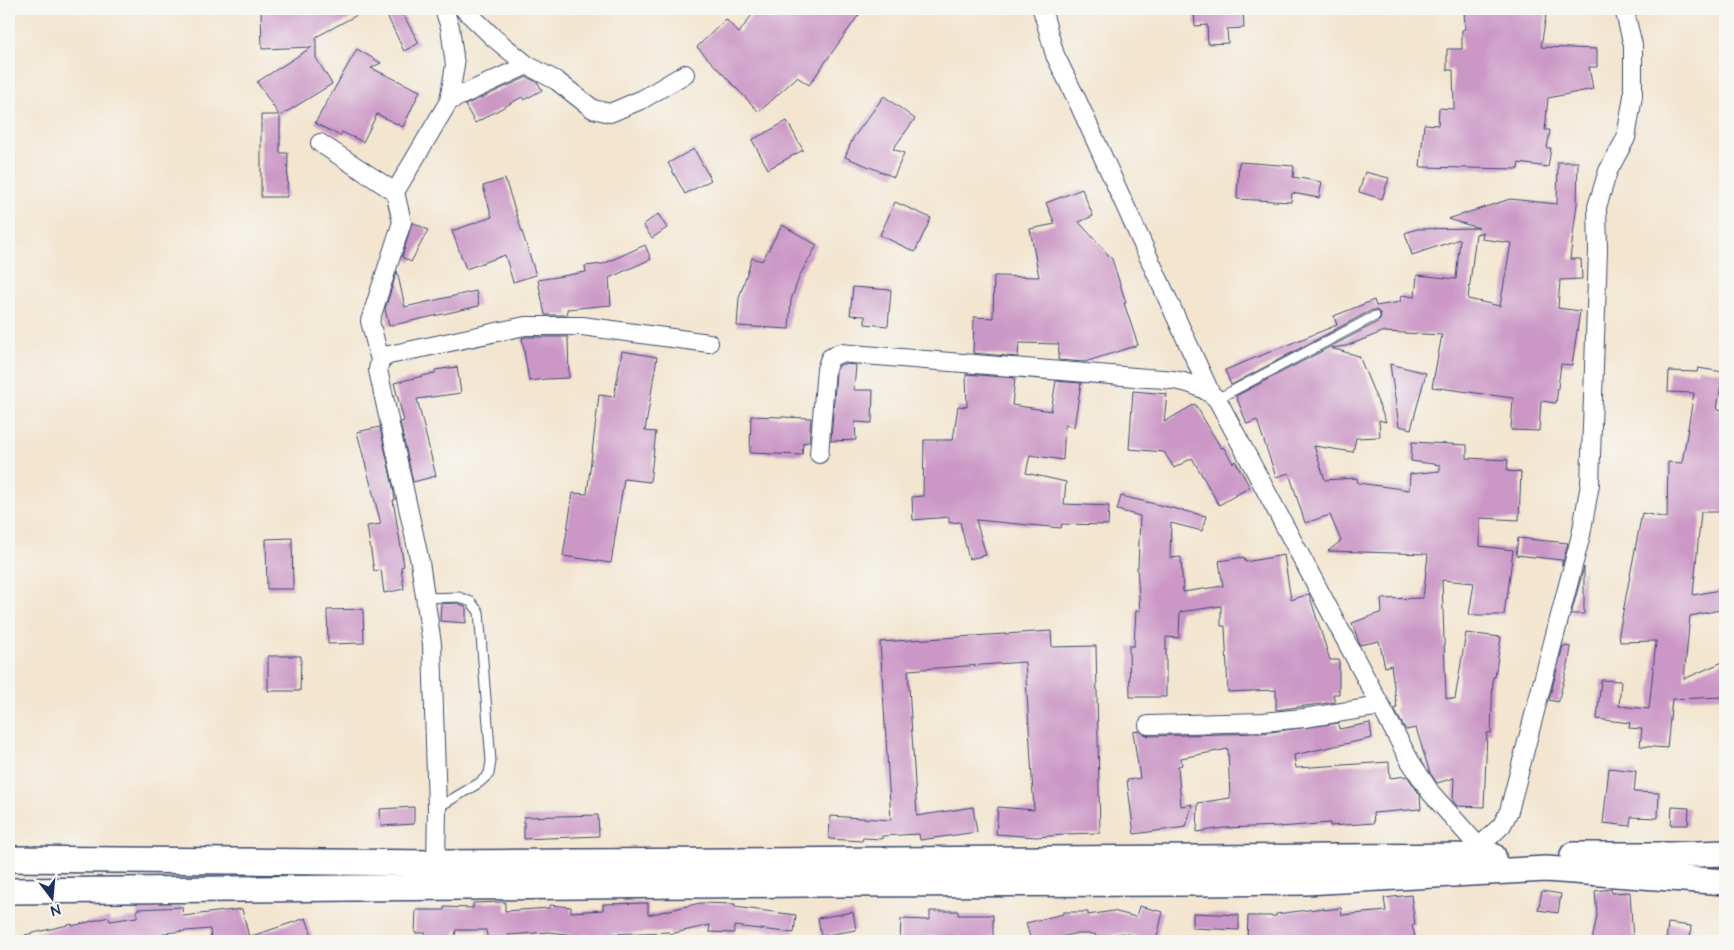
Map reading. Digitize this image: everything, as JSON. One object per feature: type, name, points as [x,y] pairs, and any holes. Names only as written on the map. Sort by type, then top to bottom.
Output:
[{"type":"main road","points":[[9,859],[436,863],[804,859],[1078,860],[1483,851],[1670,855],[1725,852]]},
{"type":"main road","points":[[804,859],[804,884]]},
{"type":"main road","points":[[9,892],[804,884],[1305,882],[1546,869],[1725,882]]},
{"type":"street","points":[[395,192],[449,101],[455,65],[450,27],[444,9]]},
{"type":"street","points":[[464,9],[494,38],[527,65],[556,81],[593,109],[610,113],[643,99],[685,74]]},
{"type":"street","points":[[1042,9],[1055,55],[1214,396],[1410,761],[1431,793],[1483,851],[1502,825],[1509,811],[1581,535],[1590,484],[1597,207],[1608,171],[1626,138],[1634,96],[1633,45],[1624,9]]},
{"type":"street","points":[[449,101],[527,65]]},
{"type":"street","points":[[320,143],[395,192],[402,222],[370,321],[380,360],[378,370],[420,562],[432,644],[437,808],[436,863]]},
{"type":"street","points":[[380,360],[389,355],[525,326],[582,326],[709,343]]},
{"type":"street","points":[[819,454],[826,369],[830,358],[840,353],[1177,380],[1214,396]]},
{"type":"street","points":[[1148,725],[1263,722],[1381,706]]},
{"type":"lane","points":[[1214,396],[1376,316]]},
{"type":"lane","points":[[426,598],[460,597],[472,602],[480,612],[491,761],[489,774],[479,783],[437,808]]},
{"type":"building","points":[[261,9],[368,9],[316,37],[316,58],[332,84],[280,116],[280,153],[288,153],[287,197],[261,197],[261,115],[279,115],[257,82],[312,47],[262,49]]},
{"type":"building","points":[[384,9],[400,9],[419,43],[404,51]]},
{"type":"building","points":[[756,9],[863,9],[809,85],[797,77],[759,112],[697,47],[726,19],[739,33]]},
{"type":"building","points":[[1194,9],[1243,9],[1244,28],[1227,29],[1228,43],[1208,44],[1207,25],[1195,26]]},
{"type":"building","points":[[1464,9],[1547,9],[1541,47],[1597,49],[1597,67],[1589,67],[1593,89],[1548,98],[1545,130],[1550,130],[1547,148],[1551,148],[1548,167],[1519,163],[1518,169],[1420,167],[1424,124],[1438,125],[1439,108],[1454,109],[1453,70],[1447,70],[1447,49],[1462,49],[1462,30],[1465,29]]},
{"type":"building","points":[[357,49],[381,63],[371,68],[420,91],[403,127],[377,114],[363,142],[342,132],[340,136],[315,123]]},
{"type":"building","points":[[527,77],[538,83],[542,90],[524,100],[522,97],[475,123],[465,105]]},
{"type":"building","points":[[884,96],[915,119],[893,149],[904,153],[894,177],[845,157],[853,138]]},
{"type":"building","points":[[787,121],[803,150],[768,169],[752,140]]},
{"type":"building","points":[[694,149],[711,180],[685,194],[668,163]]},
{"type":"building","points":[[1239,162],[1294,166],[1293,177],[1322,182],[1319,198],[1292,193],[1291,202],[1237,199]]},
{"type":"building","points":[[1558,162],[1578,162],[1577,204],[1570,259],[1581,259],[1582,279],[1560,280],[1558,308],[1580,311],[1572,365],[1561,364],[1556,403],[1541,401],[1539,431],[1511,430],[1513,398],[1432,387],[1442,335],[1385,331],[1346,346],[1331,348],[1359,356],[1386,422],[1379,420],[1380,437],[1356,438],[1353,452],[1314,446],[1325,480],[1357,478],[1358,483],[1409,490],[1410,474],[1440,471],[1440,465],[1411,461],[1412,442],[1467,445],[1467,458],[1508,460],[1507,471],[1521,472],[1519,520],[1480,518],[1480,546],[1513,550],[1504,615],[1469,615],[1474,583],[1442,580],[1446,698],[1455,699],[1466,633],[1501,637],[1495,677],[1493,677],[1491,733],[1487,733],[1484,807],[1457,806],[1453,801],[1454,778],[1437,783],[1430,773],[1416,728],[1406,730],[1395,711],[1395,708],[1397,708],[1391,665],[1385,667],[1379,641],[1360,645],[1352,623],[1382,612],[1381,599],[1423,598],[1428,554],[1328,551],[1341,541],[1330,515],[1305,523],[1289,473],[1276,477],[1257,420],[1247,424],[1236,396],[1378,322],[1381,317],[1380,313],[1372,310],[1231,385],[1225,370],[1337,325],[1334,316],[1374,300],[1376,306],[1400,302],[1401,295],[1415,297],[1417,275],[1456,279],[1460,239],[1412,255],[1405,233],[1417,229],[1479,228],[1448,219],[1510,199],[1557,204]],"holes":[[[1483,232],[1482,239],[1511,243],[1500,306],[1468,299],[1476,234]]]},
{"type":"building","points":[[1365,172],[1389,178],[1382,199],[1359,192]]},
{"type":"building","points":[[505,179],[536,275],[513,282],[505,255],[466,269],[452,231],[492,217],[483,186]]},
{"type":"building","points":[[1082,189],[1093,216],[1079,222],[1112,259],[1138,345],[1085,362],[1058,360],[1059,344],[1019,343],[1018,357],[973,353],[974,317],[993,318],[994,276],[1039,277],[1030,229],[1055,224],[1046,203]]},
{"type":"building","points":[[895,202],[931,218],[915,252],[880,235]]},
{"type":"building","points":[[658,214],[667,228],[652,238],[643,225]]},
{"type":"building","points":[[412,222],[428,230],[411,262],[402,257]]},
{"type":"building","points":[[782,225],[817,245],[800,275],[791,300],[789,329],[737,326],[739,298],[752,258],[762,261]]},
{"type":"building","points":[[645,245],[651,259],[609,278],[611,305],[567,309],[568,315],[545,315],[538,280],[586,272],[585,266],[603,264]]},
{"type":"building","points":[[397,271],[405,307],[476,291],[479,306],[389,326],[385,309]]},
{"type":"building","points":[[853,287],[891,290],[888,326],[865,324],[865,316],[850,315]]},
{"type":"building","points":[[568,337],[569,378],[529,381],[522,338]]},
{"type":"building","points":[[622,351],[657,357],[645,431],[656,432],[650,482],[624,479],[611,563],[563,556],[573,493],[587,494],[599,395],[614,397]]},
{"type":"building","points":[[842,364],[856,365],[854,390],[873,390],[872,423],[855,422],[856,440],[831,441],[836,371]]},
{"type":"building","points":[[1390,364],[1426,373],[1411,429],[1399,426]]},
{"type":"building","points":[[457,367],[461,393],[417,399],[436,476],[413,482],[400,422],[404,421],[394,383],[435,373],[435,370]]},
{"type":"building","points":[[1698,368],[1723,372],[1717,409],[1725,410],[1725,512],[1701,512],[1693,595],[1725,589],[1725,609],[1690,616],[1684,679],[1725,661],[1725,697],[1672,699],[1667,748],[1640,746],[1642,729],[1629,728],[1630,723],[1597,719],[1601,680],[1621,681],[1619,706],[1649,709],[1656,641],[1620,642],[1619,633],[1642,513],[1667,518],[1668,462],[1682,463],[1694,393],[1668,392],[1669,371],[1697,372]]},
{"type":"building","points":[[966,374],[1015,378],[1012,405],[1051,411],[1056,381],[1081,383],[1074,427],[1065,425],[1063,460],[1030,455],[1026,473],[1066,482],[1064,504],[1109,506],[1108,525],[1062,524],[1061,528],[976,520],[986,555],[969,559],[960,522],[949,523],[949,517],[913,520],[912,497],[923,496],[924,440],[953,440],[958,406],[967,407]]},
{"type":"building","points":[[1133,391],[1167,394],[1164,422],[1195,404],[1221,448],[1223,447],[1233,463],[1235,461],[1250,487],[1219,505],[1192,458],[1174,468],[1164,452],[1129,449]]},
{"type":"building","points":[[751,416],[811,418],[809,442],[803,443],[802,455],[750,453]]},
{"type":"building","points":[[380,427],[393,487],[395,500],[393,500],[404,566],[401,567],[404,589],[384,593],[381,570],[374,571],[367,526],[381,524],[357,432]]},
{"type":"building","points":[[1121,496],[1206,516],[1202,531],[1171,523],[1170,558],[1181,557],[1183,592],[1223,586],[1219,561],[1244,557],[1245,562],[1284,555],[1291,600],[1309,594],[1330,660],[1339,660],[1339,694],[1333,694],[1335,702],[1276,710],[1276,690],[1228,692],[1225,626],[1221,626],[1221,606],[1180,612],[1179,638],[1166,637],[1166,697],[1130,697],[1129,646],[1134,646],[1136,610],[1140,611],[1137,567],[1140,516],[1117,510]]},
{"type":"building","points":[[292,538],[293,589],[267,589],[266,539]]},
{"type":"building","points":[[1518,538],[1568,543],[1562,566],[1562,560],[1516,555]]},
{"type":"building","points":[[1584,567],[1584,614],[1571,614]]},
{"type":"building","points":[[458,603],[466,607],[466,623],[440,621],[441,604]]},
{"type":"building","points":[[363,609],[364,643],[328,644],[327,610]]},
{"type":"building","points":[[1051,631],[1052,647],[1096,646],[1100,833],[1036,837],[996,834],[998,807],[1034,810],[1025,662],[908,670],[917,816],[973,807],[977,832],[920,840],[919,834],[882,836],[882,839],[863,838],[862,841],[829,839],[830,816],[891,820],[880,642]]},
{"type":"building","points":[[1563,646],[1571,647],[1558,702],[1549,700]]},
{"type":"building","points":[[268,656],[301,656],[300,691],[268,691]]},
{"type":"building","points":[[1338,723],[1339,729],[1370,723],[1372,738],[1294,755],[1296,768],[1389,762],[1390,778],[1407,776],[1420,795],[1421,809],[1373,813],[1374,823],[1330,826],[1330,823],[1280,827],[1223,828],[1197,832],[1198,803],[1230,798],[1228,749],[1181,758],[1182,765],[1178,766],[1181,806],[1192,804],[1186,827],[1134,834],[1127,780],[1140,778],[1133,732],[1140,731],[1148,736],[1263,733]]},
{"type":"building","points":[[1609,768],[1636,771],[1634,792],[1659,793],[1658,818],[1631,817],[1630,826],[1603,823]]},
{"type":"building","points":[[414,807],[414,824],[381,826],[380,809]]},
{"type":"building","points":[[1672,807],[1689,808],[1688,825],[1671,825]]},
{"type":"building","points":[[598,815],[599,836],[524,839],[524,817]]},
{"type":"building","points":[[1611,889],[1612,893],[1630,892],[1633,941],[1592,941],[1597,915],[1595,891]]},
{"type":"building","points":[[1542,891],[1561,894],[1558,913],[1538,910]]},
{"type":"building","points":[[1411,895],[1415,925],[1412,925],[1416,941],[1247,941],[1248,916],[1276,916],[1276,914],[1324,908],[1324,910],[1341,908],[1342,915],[1386,911],[1384,898]]},
{"type":"building","points":[[505,902],[505,911],[549,908],[550,905],[571,907],[571,912],[603,910],[603,904],[648,903],[648,915],[700,903],[735,904],[735,907],[796,915],[794,933],[734,926],[734,933],[709,932],[710,925],[670,934],[669,932],[575,935],[549,932],[508,935],[510,941],[488,941],[486,930],[456,930],[454,941],[426,941],[426,933],[415,933],[416,910],[444,910],[444,907],[473,908],[473,903]]},
{"type":"building","points":[[1139,906],[1163,912],[1156,941],[1122,933],[1096,938],[1095,934],[1073,934],[1043,941],[1031,941],[1026,923],[1063,914],[1063,912],[1088,912],[1088,915],[1113,911],[1136,917]]},
{"type":"building","points":[[182,907],[183,916],[242,909],[249,937],[306,918],[314,941],[211,941],[210,929],[163,933],[165,941],[26,941],[25,935],[72,924],[72,926],[109,917],[110,921],[137,917],[137,909]]},
{"type":"building","points":[[930,911],[958,911],[958,915],[993,915],[993,941],[963,941],[963,936],[927,936],[927,941],[900,941],[901,919],[930,920]]},
{"type":"building","points":[[853,912],[856,930],[821,936],[818,918]]},
{"type":"building","points":[[1193,913],[1239,915],[1239,930],[1193,928]]},
{"type":"building","points":[[1668,923],[1691,926],[1690,941],[1666,941]]}]
